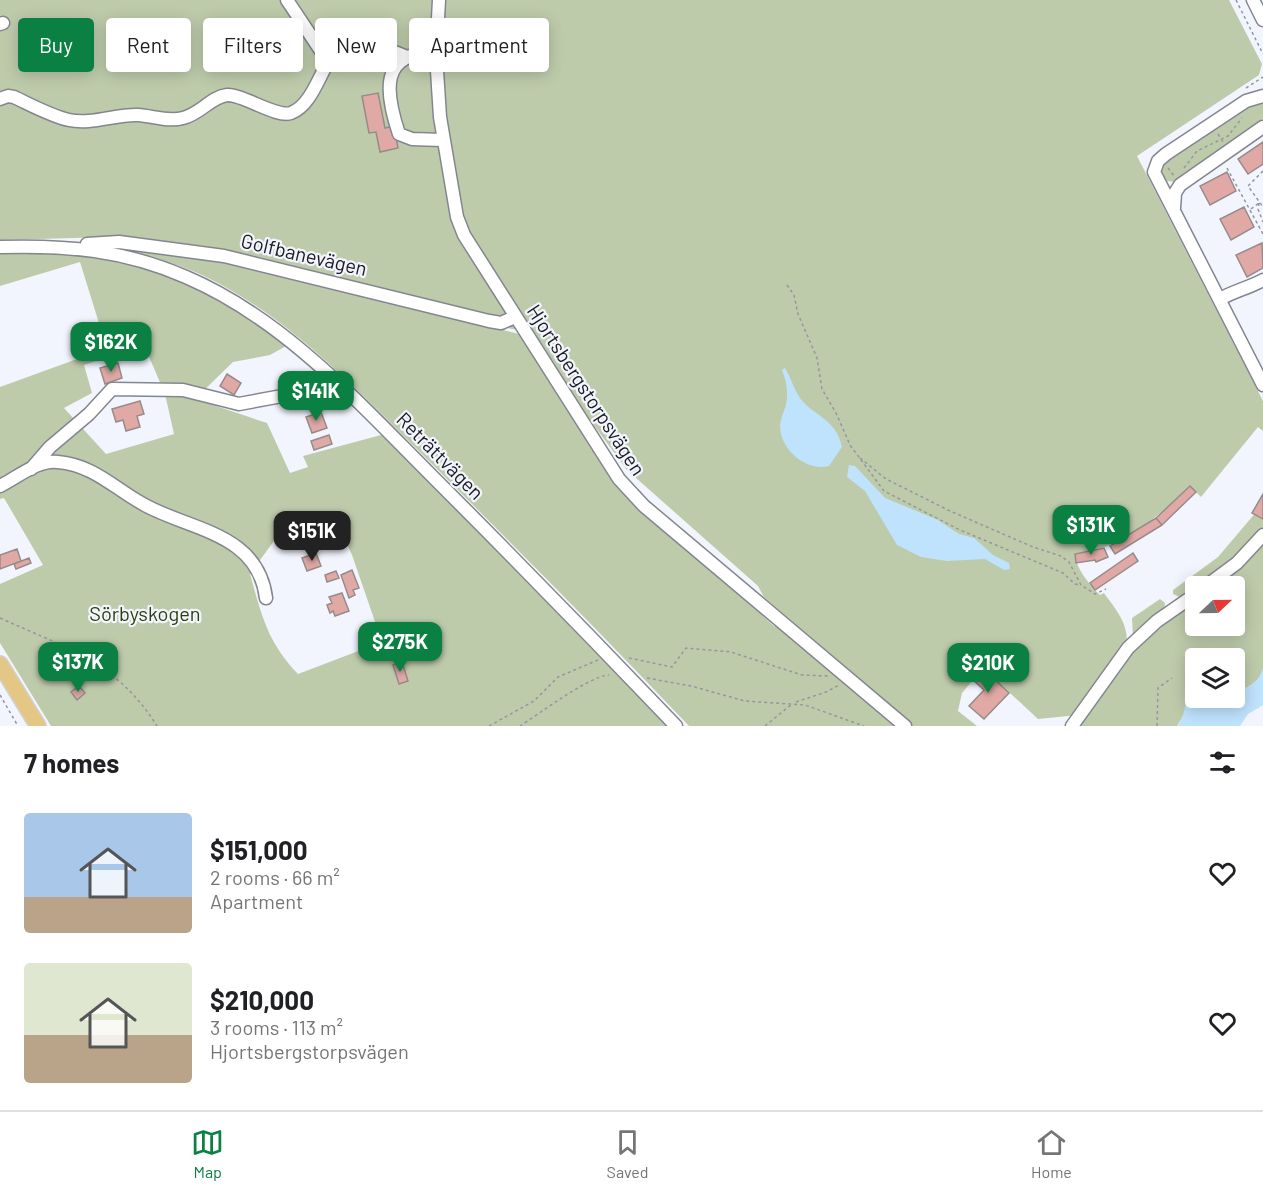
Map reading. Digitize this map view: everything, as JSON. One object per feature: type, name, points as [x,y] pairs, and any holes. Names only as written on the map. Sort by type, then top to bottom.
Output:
[{"type":"main road","points":[[0,664],[38,726]]},
{"type":"street","points":[[287,0],[315,43]]},
{"type":"street","name":"Hjortsbergstorpsvägen","points":[[438,18],[439,0]]},
{"type":"street","points":[[1253,0],[1263,20]]},
{"type":"street","points":[[397,53],[405,56]]},
{"type":"street","points":[[409,55],[395,66],[389,84],[392,115],[399,134],[412,139],[442,140]]},
{"type":"street","points":[[0,99],[8,96],[14,97],[70,120],[124,114],[180,119],[194,115],[219,97],[229,95],[241,97],[260,108],[272,108],[282,113],[290,113],[308,98],[323,72]]},
{"type":"street","name":"Hjortsbergstorpsvägen","points":[[437,72],[442,140],[457,217],[465,235],[515,317],[606,460],[631,493],[733,584],[905,726]]},
{"type":"street","points":[[1263,96],[1249,99],[1211,124],[1158,161],[1154,172],[1263,386]]},
{"type":"street","points":[[1160,184],[1172,187],[1225,145],[1263,127]]},
{"type":"street","points":[[1174,208],[1177,181]]},
{"type":"street","name":"Golfbanevägen","points":[[81,248],[91,242],[120,242],[224,256],[489,321],[501,323],[515,317]]},
{"type":"street","name":"Reträttvägen","points":[[0,247],[81,248],[143,261],[185,276],[218,292],[280,332],[333,379],[513,556],[676,726]]},
{"type":"street","points":[[1220,299],[1232,292],[1242,292],[1263,280]]},
{"type":"street","points":[[31,469],[50,447],[89,414],[112,389],[183,390],[239,404],[293,394],[333,379]]},
{"type":"street","points":[[0,486],[31,469],[56,461],[95,472],[149,508],[166,516],[209,529],[248,558],[260,575],[266,598]]},
{"type":"street","points":[[1219,576],[1237,563],[1263,535]]},
{"type":"street","points":[[1072,726],[1128,648],[1158,621],[1185,602]]},
{"type":"path","points":[[1236,0],[1263,54]]},
{"type":"path","points":[[1225,145],[1228,136],[1242,118]]},
{"type":"path","points":[[1211,124],[1225,145]]},
{"type":"path","points":[[1177,181],[1202,147],[1225,145]]},
{"type":"path","points":[[1225,165],[1263,234]]},
{"type":"path","points":[[1241,192],[1263,171]]},
{"type":"path","points":[[1248,186],[1263,207]]},
{"type":"path","points":[[1250,209],[1260,202]]},
{"type":"path","points":[[1260,202],[1258,209],[1263,222]]},
{"type":"path","points":[[787,285],[794,295],[798,314],[817,358],[822,389],[857,456],[884,491],[960,530],[1063,573],[1075,584],[1095,594],[1106,589]]},
{"type":"path","points":[[857,456],[886,479],[950,511],[1033,548],[1060,556],[1069,562],[1081,585]]},
{"type":"path","points":[[0,618],[94,661],[135,693],[157,726]]},
{"type":"path","points":[[489,726],[534,701],[558,677],[604,657],[636,659],[672,667],[686,648],[731,652],[802,675],[844,677]]},
{"type":"path","points":[[520,726],[602,675],[627,675],[691,686],[745,701],[794,703],[819,708],[864,726]]},
{"type":"path","points":[[765,726],[794,703],[826,692],[838,685],[844,677]]},
{"type":"path","points":[[1157,726],[1158,688],[1172,678]]},
{"type":"path","points":[[0,694],[18,726]]},
{"type":"green space","points":[[0,0],[1229,0],[1262,64],[1259,75],[1137,156],[1263,401],[1263,431],[1258,427],[1201,497],[1190,486],[1138,530],[1108,545],[1075,554],[1084,576],[1100,595],[1104,593],[1121,618],[1127,637],[1127,645],[1078,715],[1038,719],[983,668],[962,693],[958,711],[977,726],[689,726],[559,591],[332,366],[255,305],[212,280],[149,257],[99,246],[112,237],[0,240]],"holes":[[[473,322],[524,331],[627,470],[758,586],[773,615],[775,627],[628,494],[583,434],[519,334]]]},
{"type":"green space","points":[[1263,102],[1263,118],[1257,128],[1175,182],[1167,181],[1162,174],[1162,163],[1242,107]]},
{"type":"green space","name":"Sörbyskogen","points":[[27,249],[122,259],[166,273],[188,283],[251,318],[288,345],[270,355],[233,362],[195,399],[267,423],[290,473],[308,467],[303,456],[381,435],[671,726],[51,726],[0,643],[0,584],[43,565],[4,498],[0,499],[0,387],[77,359],[102,333],[80,262],[0,286],[0,252]],"holes":[[[144,345],[165,394],[174,434],[106,454],[64,408],[92,393],[84,365]],[[342,533],[352,555],[382,642],[298,674],[272,639],[250,574],[276,538]]]},
{"type":"green space","points":[[1263,504],[1263,529],[1259,534],[1211,576],[1192,576],[1218,557]]},
{"type":"green space","points":[[1263,544],[1263,669],[1255,682],[1245,688],[1245,648],[1185,648],[1186,711],[1177,726],[1078,726],[1123,662],[1146,635],[1185,606],[1185,636],[1245,636],[1245,576],[1226,576]]},
{"type":"green space","points":[[1185,581],[1185,596],[1182,598],[1173,594],[1173,590]]},
{"type":"green space","points":[[1160,599],[1165,603],[1164,610],[1133,638],[1132,618]]},
{"type":"water","points":[[785,368],[800,398],[830,423],[839,437],[842,447],[829,466],[812,466],[803,462],[784,443],[780,426],[787,399],[782,370]]},
{"type":"water","points":[[849,465],[855,466],[885,498],[938,520],[959,534],[974,538],[993,555],[1009,563],[1010,569],[1004,570],[985,559],[947,561],[921,557],[897,545],[865,491],[847,477]]},
{"type":"water","points":[[1263,669],[1263,705],[1248,714],[1240,726],[1177,726],[1185,704],[1185,708],[1245,708],[1245,688],[1260,676]]},
{"type":"building","points":[[378,93],[385,128],[394,126],[398,148],[380,152],[376,132],[369,133],[362,96]]},
{"type":"building","points":[[1263,142],[1263,164],[1248,174],[1238,159]]},
{"type":"building","points":[[1227,172],[1236,191],[1210,205],[1200,186]]},
{"type":"building","points":[[1244,207],[1254,227],[1231,240],[1220,219]]},
{"type":"building","points":[[1262,243],[1263,268],[1247,277],[1236,255]]},
{"type":"building","points":[[118,363],[122,378],[105,384],[100,368]]},
{"type":"building","points":[[227,374],[241,383],[234,395],[220,386]]},
{"type":"building","points":[[140,401],[144,414],[137,416],[140,427],[126,431],[123,420],[116,422],[112,409]]},
{"type":"building","points":[[321,412],[327,428],[312,433],[306,417]]},
{"type":"building","points":[[329,435],[332,444],[314,450],[311,441]]},
{"type":"building","points":[[1190,486],[1196,492],[1162,525],[1156,518]]},
{"type":"building","points":[[1263,494],[1263,519],[1252,513]]},
{"type":"building","points":[[1156,518],[1162,525],[1115,554],[1110,546]]},
{"type":"building","points":[[1104,548],[1108,557],[1096,562],[1095,560],[1076,563],[1075,554]]},
{"type":"building","points":[[17,549],[21,561],[0,569],[0,555]]},
{"type":"building","points":[[316,553],[321,566],[307,571],[302,558]]},
{"type":"building","points":[[1133,553],[1138,561],[1095,590],[1090,583]]},
{"type":"building","points":[[29,558],[31,563],[16,569],[14,564]]},
{"type":"building","points":[[352,570],[359,588],[353,590],[355,595],[349,598],[341,575]]},
{"type":"building","points":[[336,571],[339,578],[327,582],[325,575]]},
{"type":"building","points":[[342,593],[349,611],[335,616],[333,611],[330,613],[327,605],[332,603],[329,597]]},
{"type":"building","points":[[402,662],[408,681],[399,684],[393,665]]},
{"type":"building","points":[[983,668],[1009,693],[984,719],[969,706],[984,690],[972,679]]},
{"type":"building","points":[[79,686],[85,693],[77,700],[71,692]]}]
